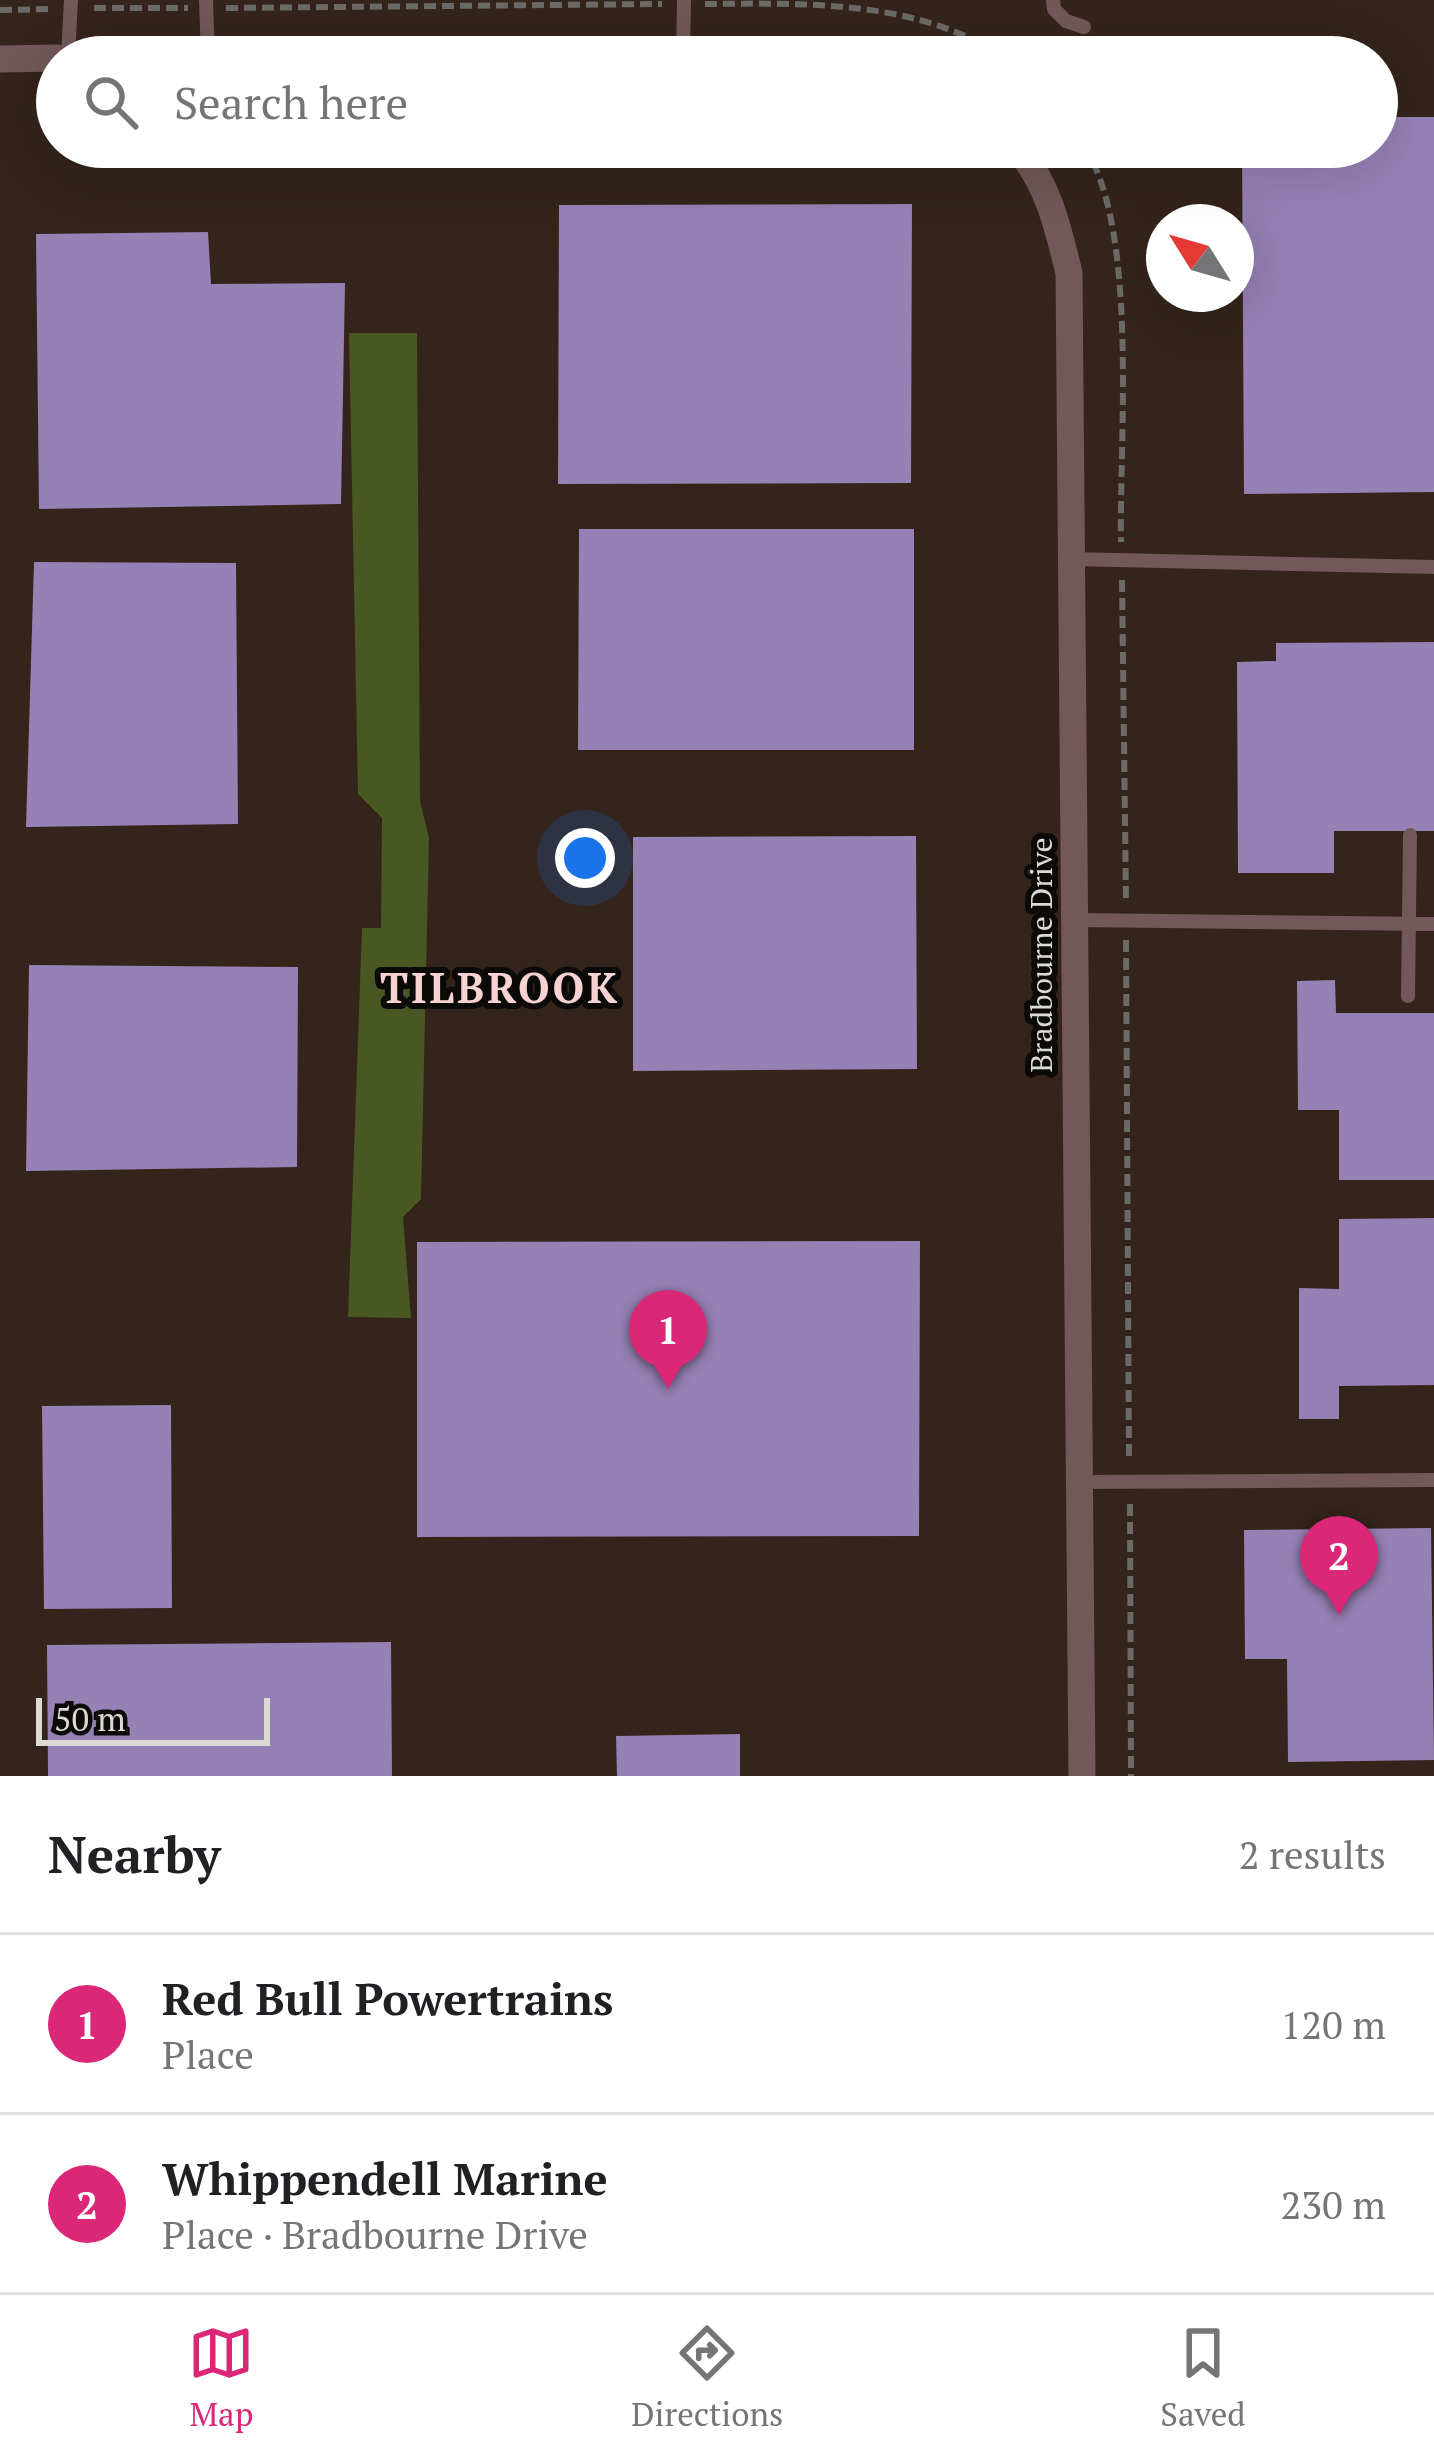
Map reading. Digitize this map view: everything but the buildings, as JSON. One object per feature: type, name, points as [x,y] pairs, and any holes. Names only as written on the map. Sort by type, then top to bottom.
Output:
[{"type":"street","points":[[0,58],[36,58]]},
{"type":"street","name":"Bradbourne Drive","points":[[1033,168],[1054,216],[1069,273],[1082,1776]]},
{"type":"lane","points":[[1053,0],[1054,9],[1066,22],[1084,27]]},
{"type":"lane","points":[[683,36],[684,2]]},
{"type":"lane","points":[[69,36],[71,4]]},
{"type":"lane","points":[[206,4],[207,36]]},
{"type":"lane","points":[[1071,559],[1434,567]]},
{"type":"lane","points":[[1408,996],[1410,836]]},
{"type":"lane","points":[[1075,920],[1434,924]]},
{"type":"lane","points":[[1079,1482],[1434,1480]]},
{"type":"path","points":[[0,10],[71,4],[828,3],[916,14],[967,36]]},
{"type":"path","points":[[1094,168],[1115,233],[1121,311],[1131,1776]]},
{"type":"shaded area","name":"TILBROOK","points":[[0,0],[1434,0],[1434,1776],[0,1776]]},
{"type":"green space","points":[[349,333],[417,333],[420,801],[429,838],[421,1199],[403,1217],[411,1318],[348,1317],[362,928],[381,928],[382,818],[358,794]]},
{"type":"place","name":"Red Bull Powertrains","points":[[668,1389]]},
{"type":"place","name":"Whippendell Marine","points":[[1339,1615]]},
{"type":"district","name":"TILBROOK","points":[[500,988]]}]
